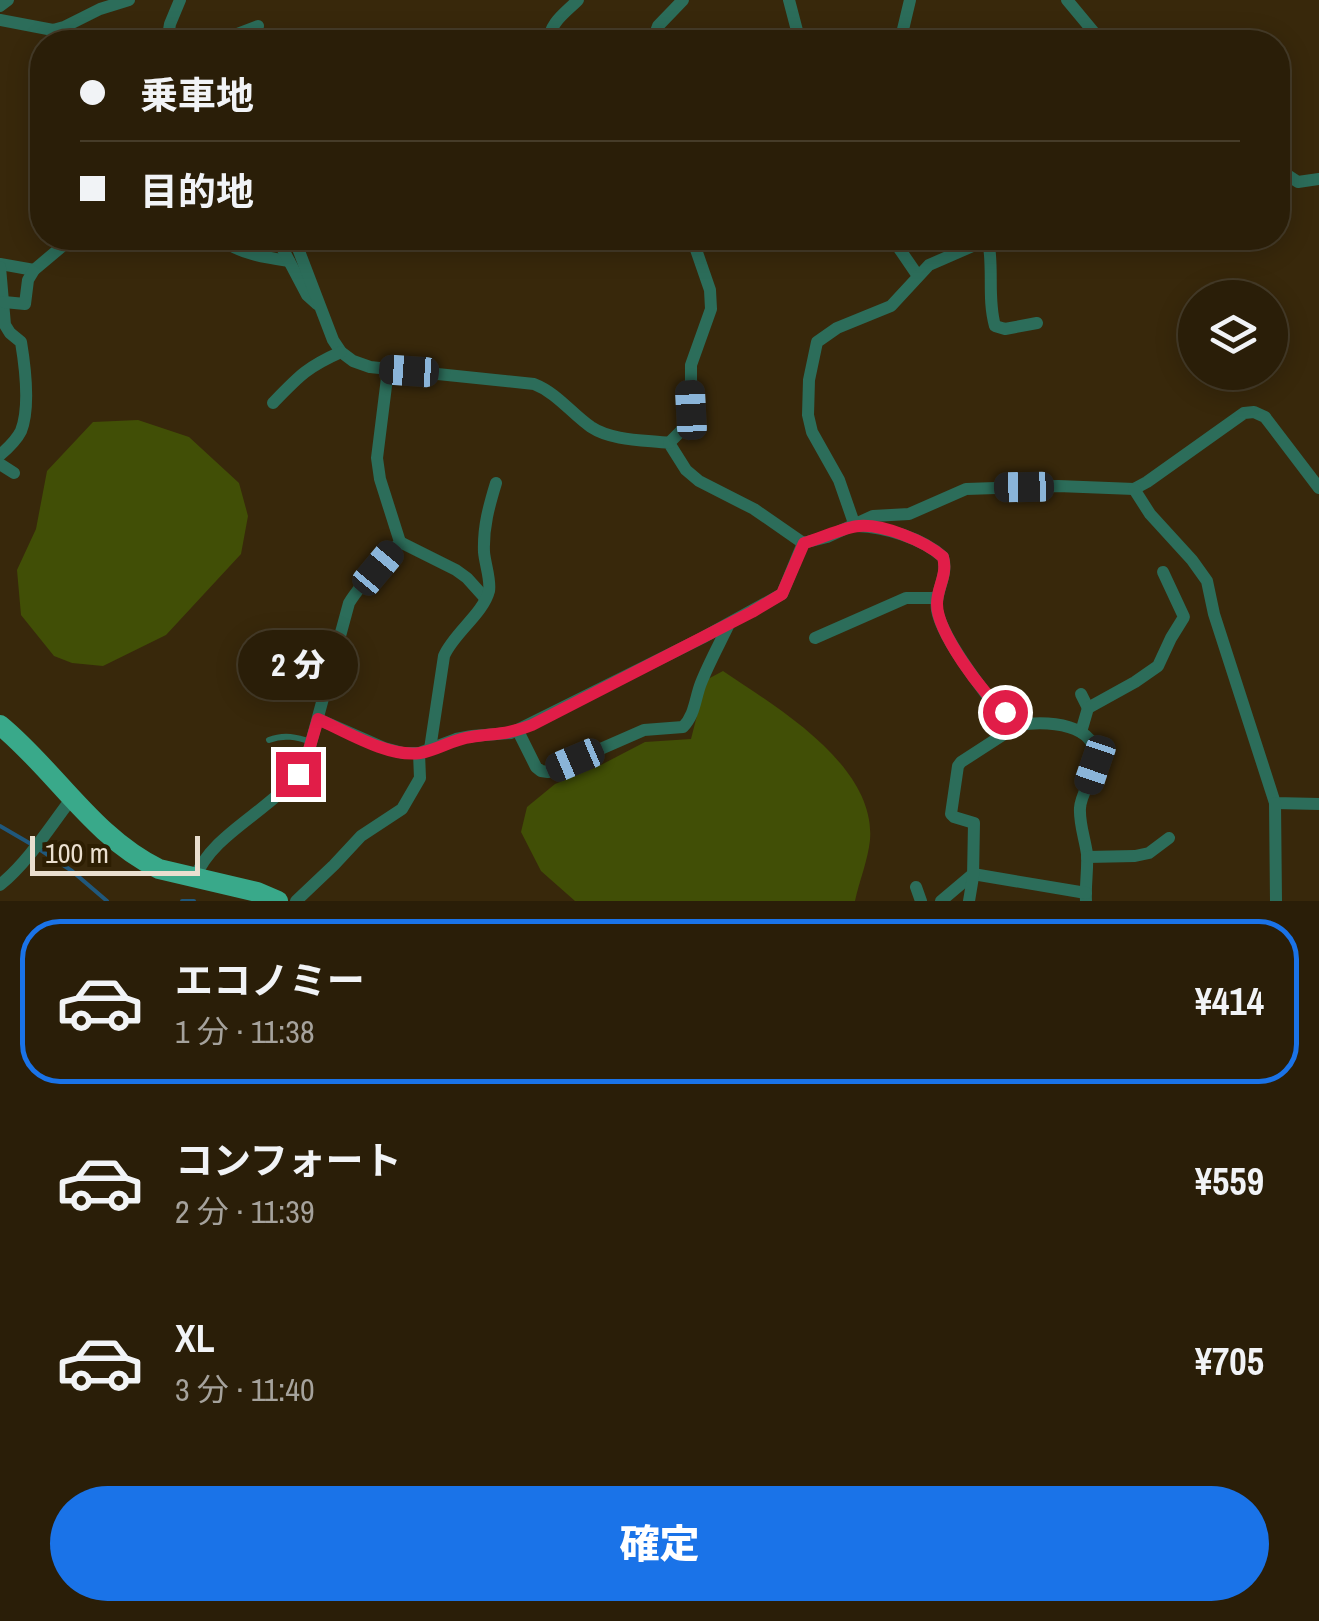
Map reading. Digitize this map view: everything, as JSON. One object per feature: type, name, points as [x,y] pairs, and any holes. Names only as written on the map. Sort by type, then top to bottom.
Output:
[{"type":"main road","points":[[0,725],[122,846],[146,863],[278,901]]},
{"type":"street","points":[[0,6],[8,0]]},
{"type":"street","points":[[0,20],[53,30],[129,0]]},
{"type":"street","points":[[169,30],[180,0]]},
{"type":"street","points":[[551,30],[578,0]]},
{"type":"street","points":[[656,30],[682,0]]},
{"type":"street","points":[[789,0],[797,30]]},
{"type":"street","points":[[903,30],[910,0]]},
{"type":"street","points":[[1067,0],[1092,30]]},
{"type":"street","points":[[248,30],[258,26]]},
{"type":"street","points":[[1290,177],[1298,182],[1319,179]]},
{"type":"street","points":[[4,302],[25,304],[28,280],[34,270],[58,250]]},
{"type":"street","points":[[238,250],[288,261]]},
{"type":"street","points":[[283,250],[307,295],[319,305]]},
{"type":"street","points":[[298,250],[333,340],[353,360],[388,370],[534,384],[552,393],[596,430],[670,443]]},
{"type":"street","points":[[670,443],[691,416],[691,365],[711,309],[710,290],[696,250]]},
{"type":"street","points":[[901,250],[918,276]]},
{"type":"street","points":[[855,526],[838,480],[812,432],[808,380],[813,354],[818,342],[837,328],[878,314],[908,290],[929,265],[964,250]]},
{"type":"street","points":[[991,250],[992,315],[996,326],[1005,329],[1037,324]]},
{"type":"street","points":[[0,456],[20,432],[24,411],[22,342],[5,325],[0,266],[34,270]]},
{"type":"street","points":[[273,403],[312,365],[341,352]]},
{"type":"street","points":[[388,370],[377,458],[400,542],[456,570],[485,598]]},
{"type":"street","points":[[318,719],[402,753],[424,751],[456,740],[511,734],[782,594],[804,543],[873,516],[908,514],[966,489],[1134,489],[1244,413],[1265,417],[1319,488]]},
{"type":"street","points":[[670,443],[686,470],[699,481],[804,543]]},
{"type":"street","points":[[0,464],[14,473]]},
{"type":"street","points":[[296,901],[361,836],[402,810],[420,778],[444,656],[489,591],[484,534],[496,483]]},
{"type":"street","points":[[1134,489],[1206,581],[1275,803],[1276,901]]},
{"type":"street","points":[[855,526],[874,526],[929,546],[942,555],[946,565],[937,598],[940,619],[950,642],[991,701],[1018,725]]},
{"type":"street","points":[[194,878],[206,858],[298,774],[318,719],[349,603],[360,585],[400,542]]},
{"type":"street","points":[[1088,708],[1136,682],[1162,660],[1184,617],[1163,572]]},
{"type":"street","points":[[816,638],[906,598],[937,598]]},
{"type":"street","points":[[518,731],[536,767],[548,772],[644,730],[684,727],[692,716],[703,678],[728,624]]},
{"type":"street","points":[[1081,694],[1088,708],[1081,732]]},
{"type":"street","points":[[940,898],[972,874],[1086,897],[1087,857],[1080,805],[1096,753],[1081,732],[1056,724],[1018,725],[958,766],[951,810],[954,816],[974,823],[972,874],[968,901]]},
{"type":"street","points":[[0,885],[15,873],[72,798]]},
{"type":"street","points":[[1275,803],[1319,804]]},
{"type":"street","points":[[1087,857],[1149,853],[1169,838]]},
{"type":"lane","points":[[318,655],[338,636]]},
{"type":"lane","points":[[269,740],[291,736],[311,742]]},
{"type":"green space","points":[[138,420],[189,437],[239,483],[248,516],[241,554],[166,635],[103,666],[72,663],[54,656],[21,615],[17,570],[36,529],[47,471],[93,422]]},
{"type":"green space","points":[[723,671],[819,741],[857,787],[868,813],[870,840],[855,901],[575,901],[541,871],[521,832],[527,807],[555,784],[645,742],[691,739],[706,680]]},
{"type":"waterway","points":[[0,826],[31,844]]},
{"type":"waterway","points":[[39,849],[107,901]]},
{"type":"waterway","points":[[182,901],[194,901]]},
{"type":"route","points":[[298,774],[318,719],[402,753],[419,753],[472,736],[511,734],[532,725],[782,594],[804,543],[855,526],[874,526],[913,539],[943,557],[946,565],[937,598],[940,619],[965,664],[991,701],[1005,712]]}]
